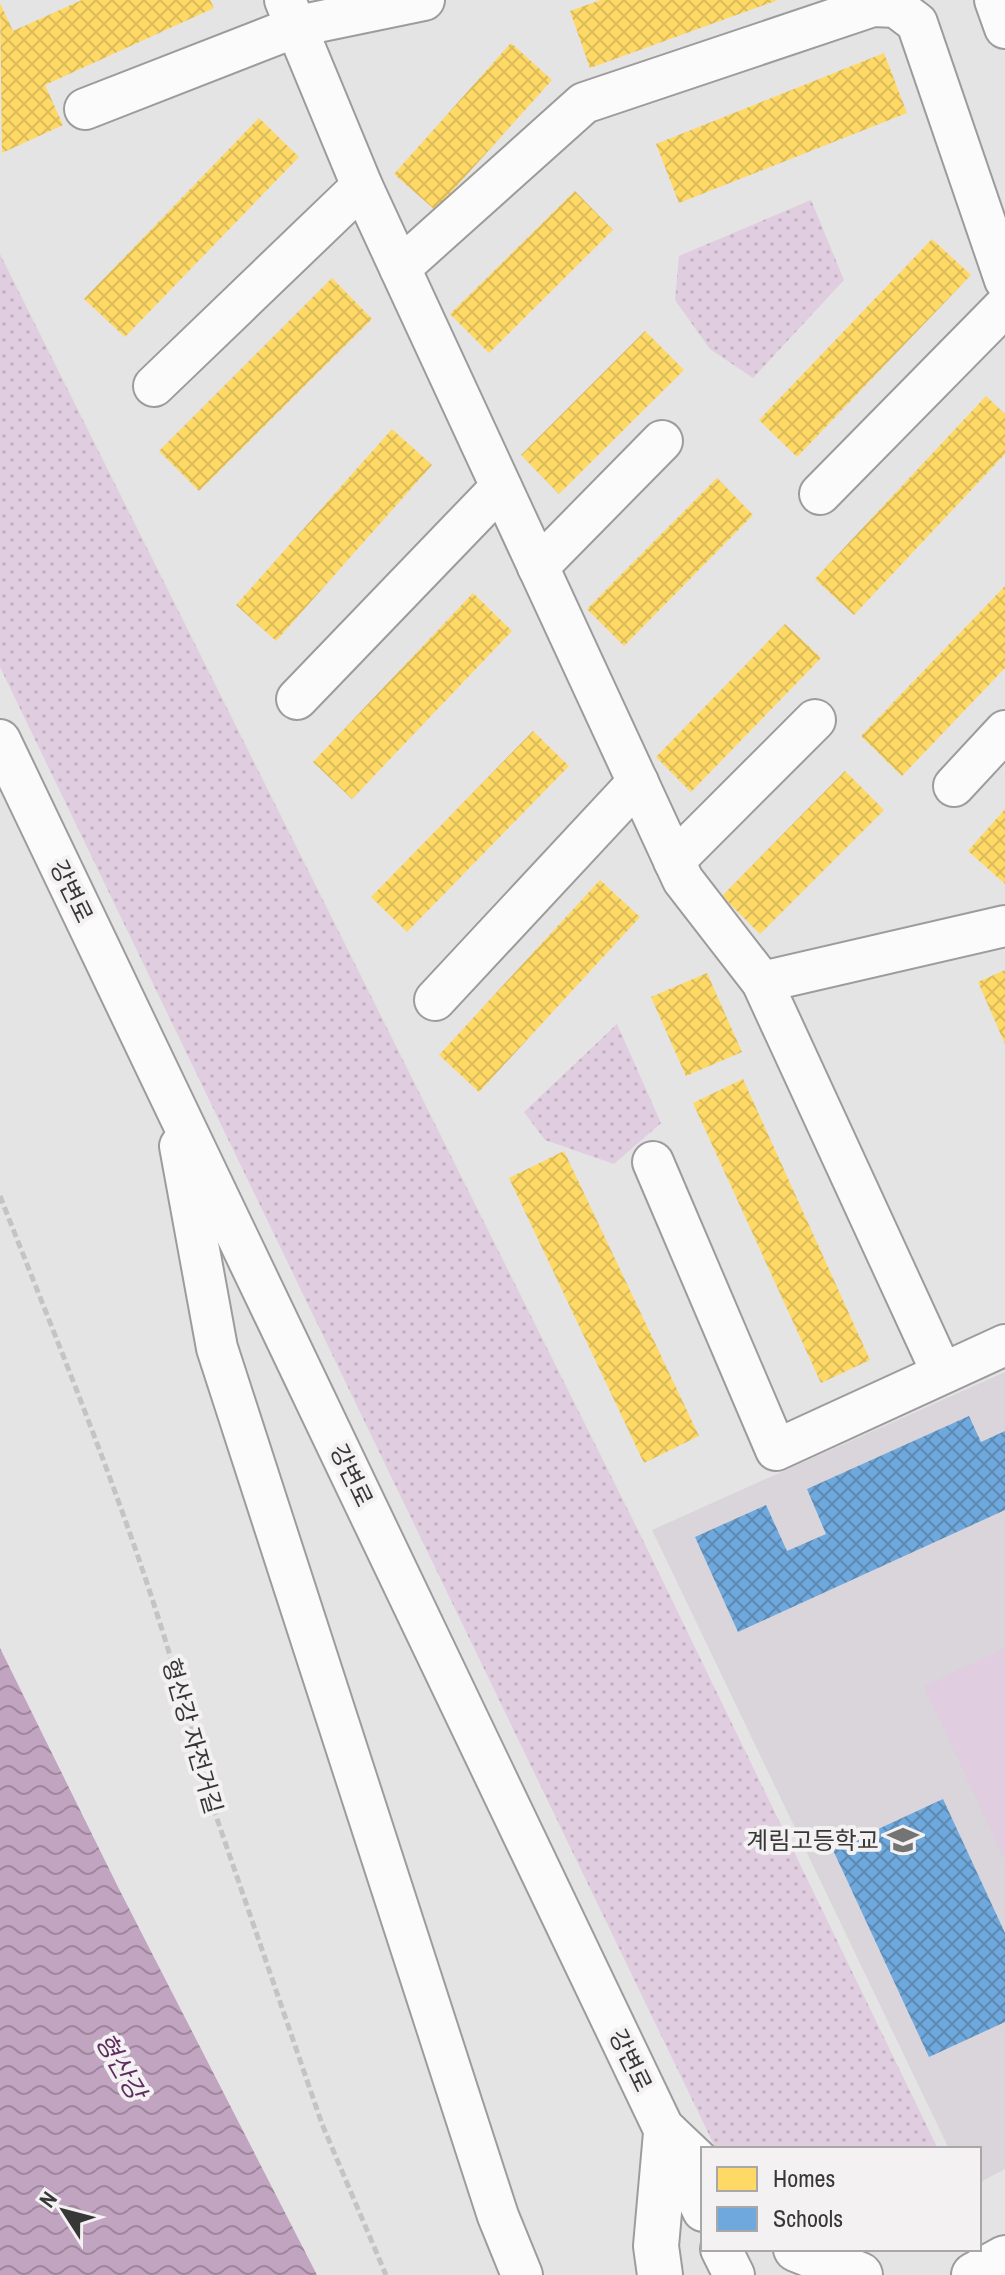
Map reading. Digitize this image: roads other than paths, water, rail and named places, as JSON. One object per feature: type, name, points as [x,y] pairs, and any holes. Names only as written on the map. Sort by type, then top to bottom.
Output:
[{"type":"main road","points":[[666,2133],[701,2166]]},
{"type":"main road","points":[[660,2275],[656,2246],[666,2133]]},
{"type":"main road","points":[[801,2251],[860,2275]]},
{"type":"main road","points":[[974,2275],[1005,2258]]},
{"type":"street","points":[[85,109],[292,13],[424,0]]},
{"type":"street","points":[[995,0],[1005,28]]},
{"type":"street","points":[[400,268],[584,103],[873,6],[896,7],[917,23],[1005,280]]},
{"type":"street","points":[[292,13],[362,186],[683,880],[762,982],[942,1373]]},
{"type":"street","points":[[154,386],[362,186]]},
{"type":"street","points":[[820,494],[1005,306]]},
{"type":"street","points":[[538,567],[662,441]]},
{"type":"street","points":[[297,699],[501,487]]},
{"type":"street","points":[[674,861],[815,720]]},
{"type":"street","points":[[954,786],[1005,731]]},
{"type":"street","name":"강변로","points":[[0,740],[701,2207]]},
{"type":"street","points":[[435,1000],[638,782]]},
{"type":"street","points":[[762,982],[1005,926]]},
{"type":"street","points":[[170,1095],[217,1348],[498,2216],[522,2275]]},
{"type":"street","points":[[653,1162],[776,1450],[1005,1345]]},
{"type":"street","points":[[722,2251],[734,2275]]},
{"type":"water","name":"형산강","points":[[0,1648],[119,1889],[317,2275],[0,2275]]},
{"type":"place","name":"계림고등학교","points":[[903,1840]]}]
